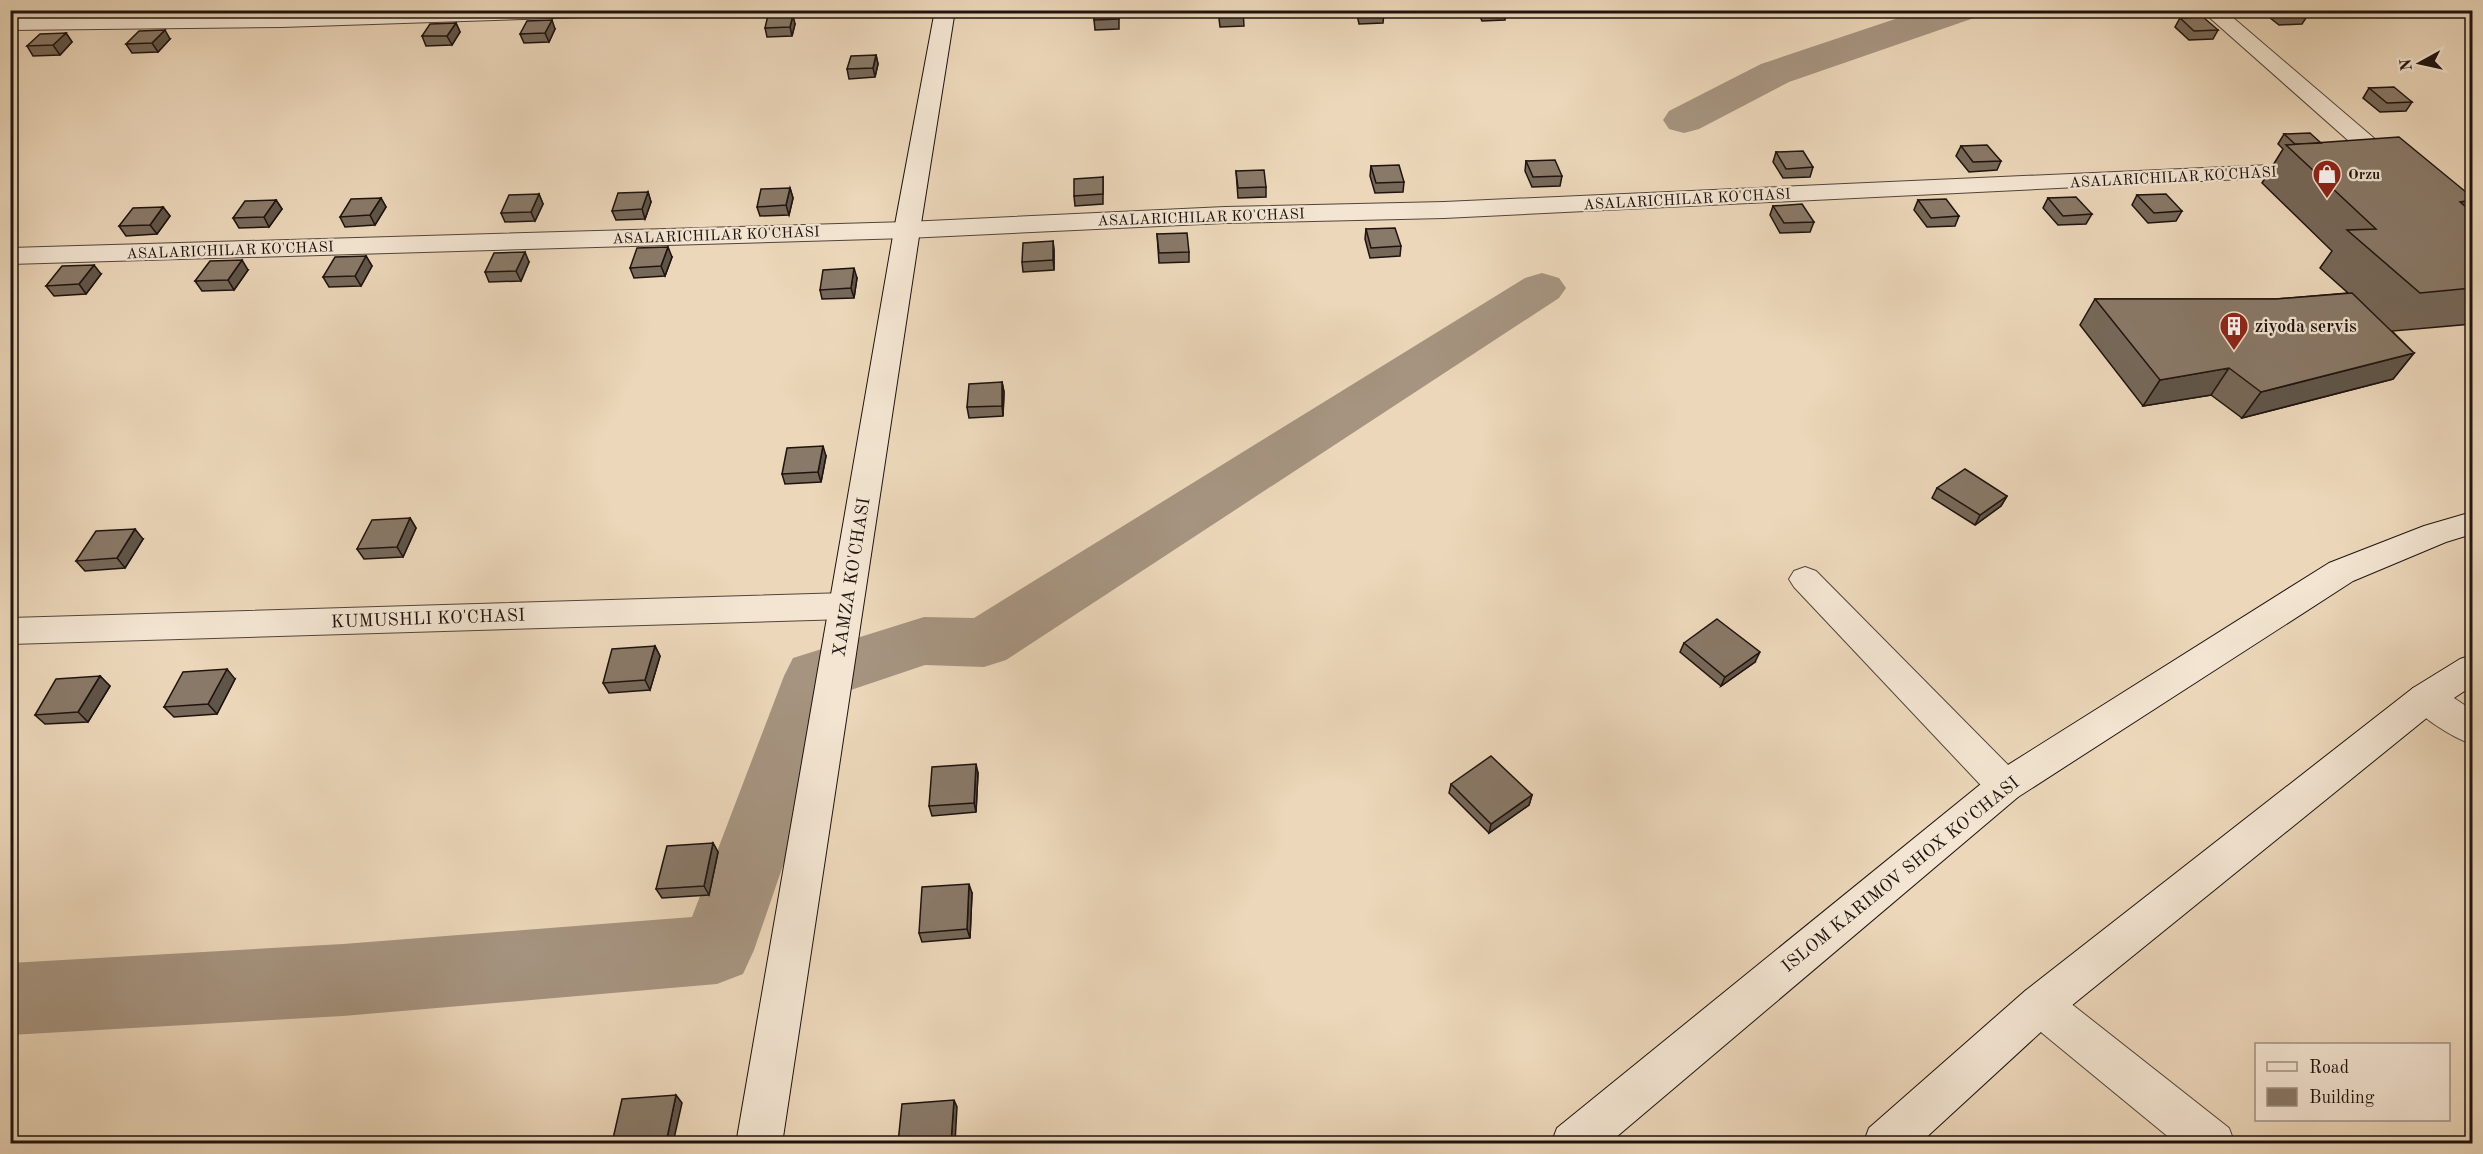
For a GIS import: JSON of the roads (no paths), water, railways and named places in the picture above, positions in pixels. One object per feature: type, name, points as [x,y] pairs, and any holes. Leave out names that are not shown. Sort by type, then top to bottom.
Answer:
[{"type":"street","points":[[10,24],[612,10]]},
{"type":"street","name":"XAMZA KO'CHASI","points":[[759,1143],[907,230],[945,10]]},
{"type":"street","name":"ASALARICHILAR KO'CHASI","points":[[10,256],[907,230],[1225,215],[1444,210],[2345,169],[2400,174],[2211,10]]},
{"type":"street","name":"ISLOM KARIMOV SHOX KO'CHASI","points":[[1573,1143],[2005,786],[2341,572],[2435,534],[2472,523]]},
{"type":"street","name":"KUMUSHLI KO'CHASI","points":[[10,630],[846,606]]},
{"type":"street","points":[[1885,1143],[2040,1005],[2426,698],[2472,669]]},
{"type":"street","points":[[2426,698],[2472,729]]},
{"type":"street","points":[[2040,1005],[2213,1143]]},
{"type":"lane","points":[[1805,579],[2005,786]]},
{"type":"waterway","points":[[1684,120],[1775,73],[1961,10]]},
{"type":"waterway","points":[[10,999],[343,980],[717,950],[816,676],[924,641],[984,643],[1542,288]]},
{"type":"place","name":"Orzu","points":[[2327,200]]},
{"type":"place","name":"ziyoda servis","points":[[2234,352]]}]
